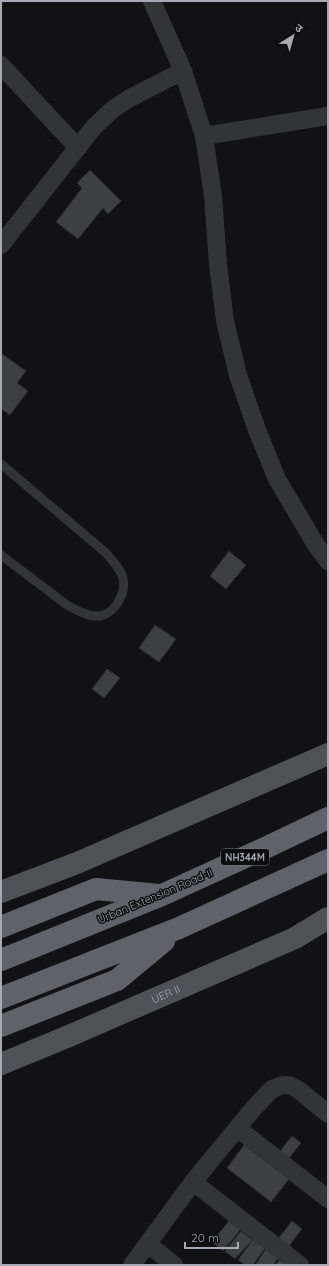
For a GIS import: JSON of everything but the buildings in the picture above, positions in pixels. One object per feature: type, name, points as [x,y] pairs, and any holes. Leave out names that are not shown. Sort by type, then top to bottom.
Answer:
[{"type":"highway","name":"Urban Extension Road-II","points":[[1,960],[162,895],[328,818]]},
{"type":"highway","points":[[1,998],[179,928],[328,860]]},
{"type":"highway","points":[[1,927],[96,889],[162,895]]},
{"type":"highway","points":[[1,1026],[117,980],[179,928]]},
{"type":"main road","points":[[1,892],[77,863],[328,754]]},
{"type":"main road","name":"UER II","points":[[1,1064],[295,938],[328,918]]},
{"type":"street","points":[[152,1],[156,14],[183,71],[204,136],[212,196],[224,321],[238,375],[257,430],[277,479],[316,545],[328,561]]},
{"type":"street","points":[[1,65],[78,148]]},
{"type":"street","points":[[1,245],[93,128],[113,108],[183,71]]},
{"type":"street","points":[[204,136],[328,116]]},
{"type":"street","points":[[132,1265],[193,1182],[263,1097],[272,1089],[283,1084],[290,1085],[299,1090],[328,1114]]},
{"type":"street","points":[[237,1128],[328,1199]]},
{"type":"street","points":[[193,1182],[300,1265]]},
{"type":"street","points":[[148,1244],[174,1265]]},
{"type":"lane","points":[[1,464],[106,553],[118,569],[123,579],[122,593],[119,602],[111,610],[100,616],[88,615],[67,605],[1,555]]}]
